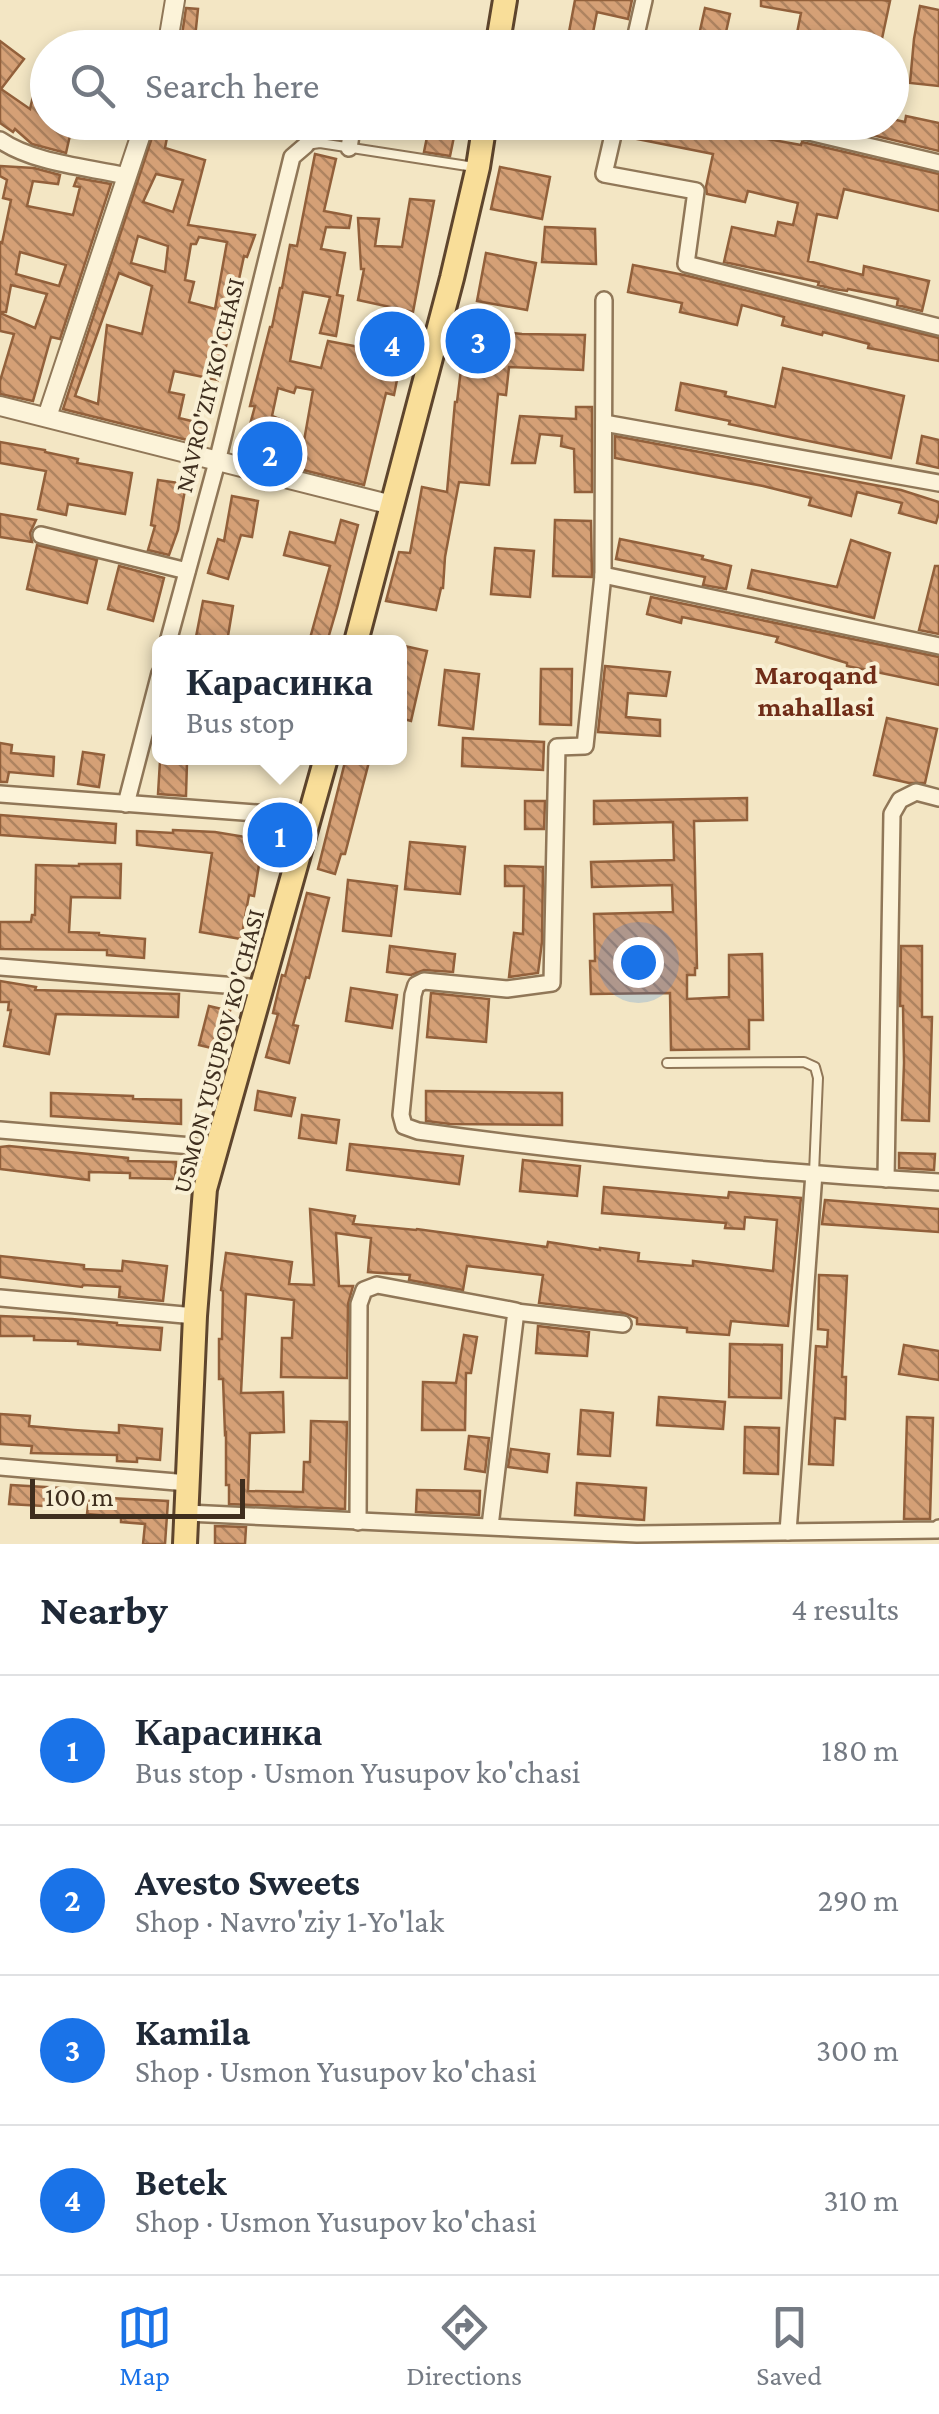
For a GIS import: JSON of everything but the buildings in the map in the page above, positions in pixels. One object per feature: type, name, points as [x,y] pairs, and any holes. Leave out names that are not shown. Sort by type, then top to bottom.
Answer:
[{"type":"main road","points":[[500,30],[505,0]]},
{"type":"main road","points":[[358,635],[452,278],[482,140]]},
{"type":"main road","name":"USMON YUSUPOV KO'CHASI","points":[[185,1544],[204,1189],[324,765]]},
{"type":"street","points":[[169,30],[175,0]]},
{"type":"street","points":[[637,30],[644,0]]},
{"type":"street","points":[[0,140],[33,156],[126,176]]},
{"type":"street","points":[[47,417],[139,140]]},
{"type":"street","points":[[349,148],[350,140]]},
{"type":"street","points":[[612,140],[604,174],[696,191],[686,264],[939,327]]},
{"type":"street","points":[[844,140],[939,162]]},
{"type":"street","name":"NAVRO'ZIY KO'CHASI","points":[[170,635],[292,157],[306,146]]},
{"type":"street","points":[[604,300],[603,575],[585,746],[556,748],[552,983],[507,989],[424,981],[416,985],[401,1115],[404,1126],[514,1144],[939,1182]]},
{"type":"street","points":[[0,406],[392,505]]},
{"type":"street","points":[[604,424],[939,483]]},
{"type":"street","points":[[41,535],[186,571]]},
{"type":"street","points":[[603,575],[939,646]]},
{"type":"street","points":[[126,804],[152,704]]},
{"type":"street","points":[[886,1178],[892,814],[900,800],[916,792],[939,798]]},
{"type":"street","points":[[0,794],[311,816]]},
{"type":"street","points":[[0,967],[262,988]]},
{"type":"street","points":[[0,1130],[216,1148]]},
{"type":"street","points":[[788,1532],[814,1173]]},
{"type":"street","points":[[358,1522],[359,1304],[364,1290],[377,1285],[516,1312],[622,1324]]},
{"type":"street","points":[[0,1298],[196,1316]]},
{"type":"street","points":[[490,1526],[516,1312]]},
{"type":"street","points":[[0,1467],[188,1482]]},
{"type":"street","points":[[187,1513],[636,1534],[938,1534]]},
{"type":"street","points":[[467,1544],[468,1525]]},
{"type":"lane","points":[[306,146],[320,143],[478,167]]},
{"type":"lane","points":[[667,1063],[804,1062],[814,1066],[818,1078],[814,1173]]},
{"type":"place","name":"Kamila","points":[[478,341]]},
{"type":"place","name":"Betek","points":[[392,344]]},
{"type":"place","name":"Avesto Sweets","points":[[270,454]]},
{"type":"place","name":"Карасинка","points":[[280,835]]},
{"type":"district","name":"Maroqand mahallasi","points":[[816,690]]}]
